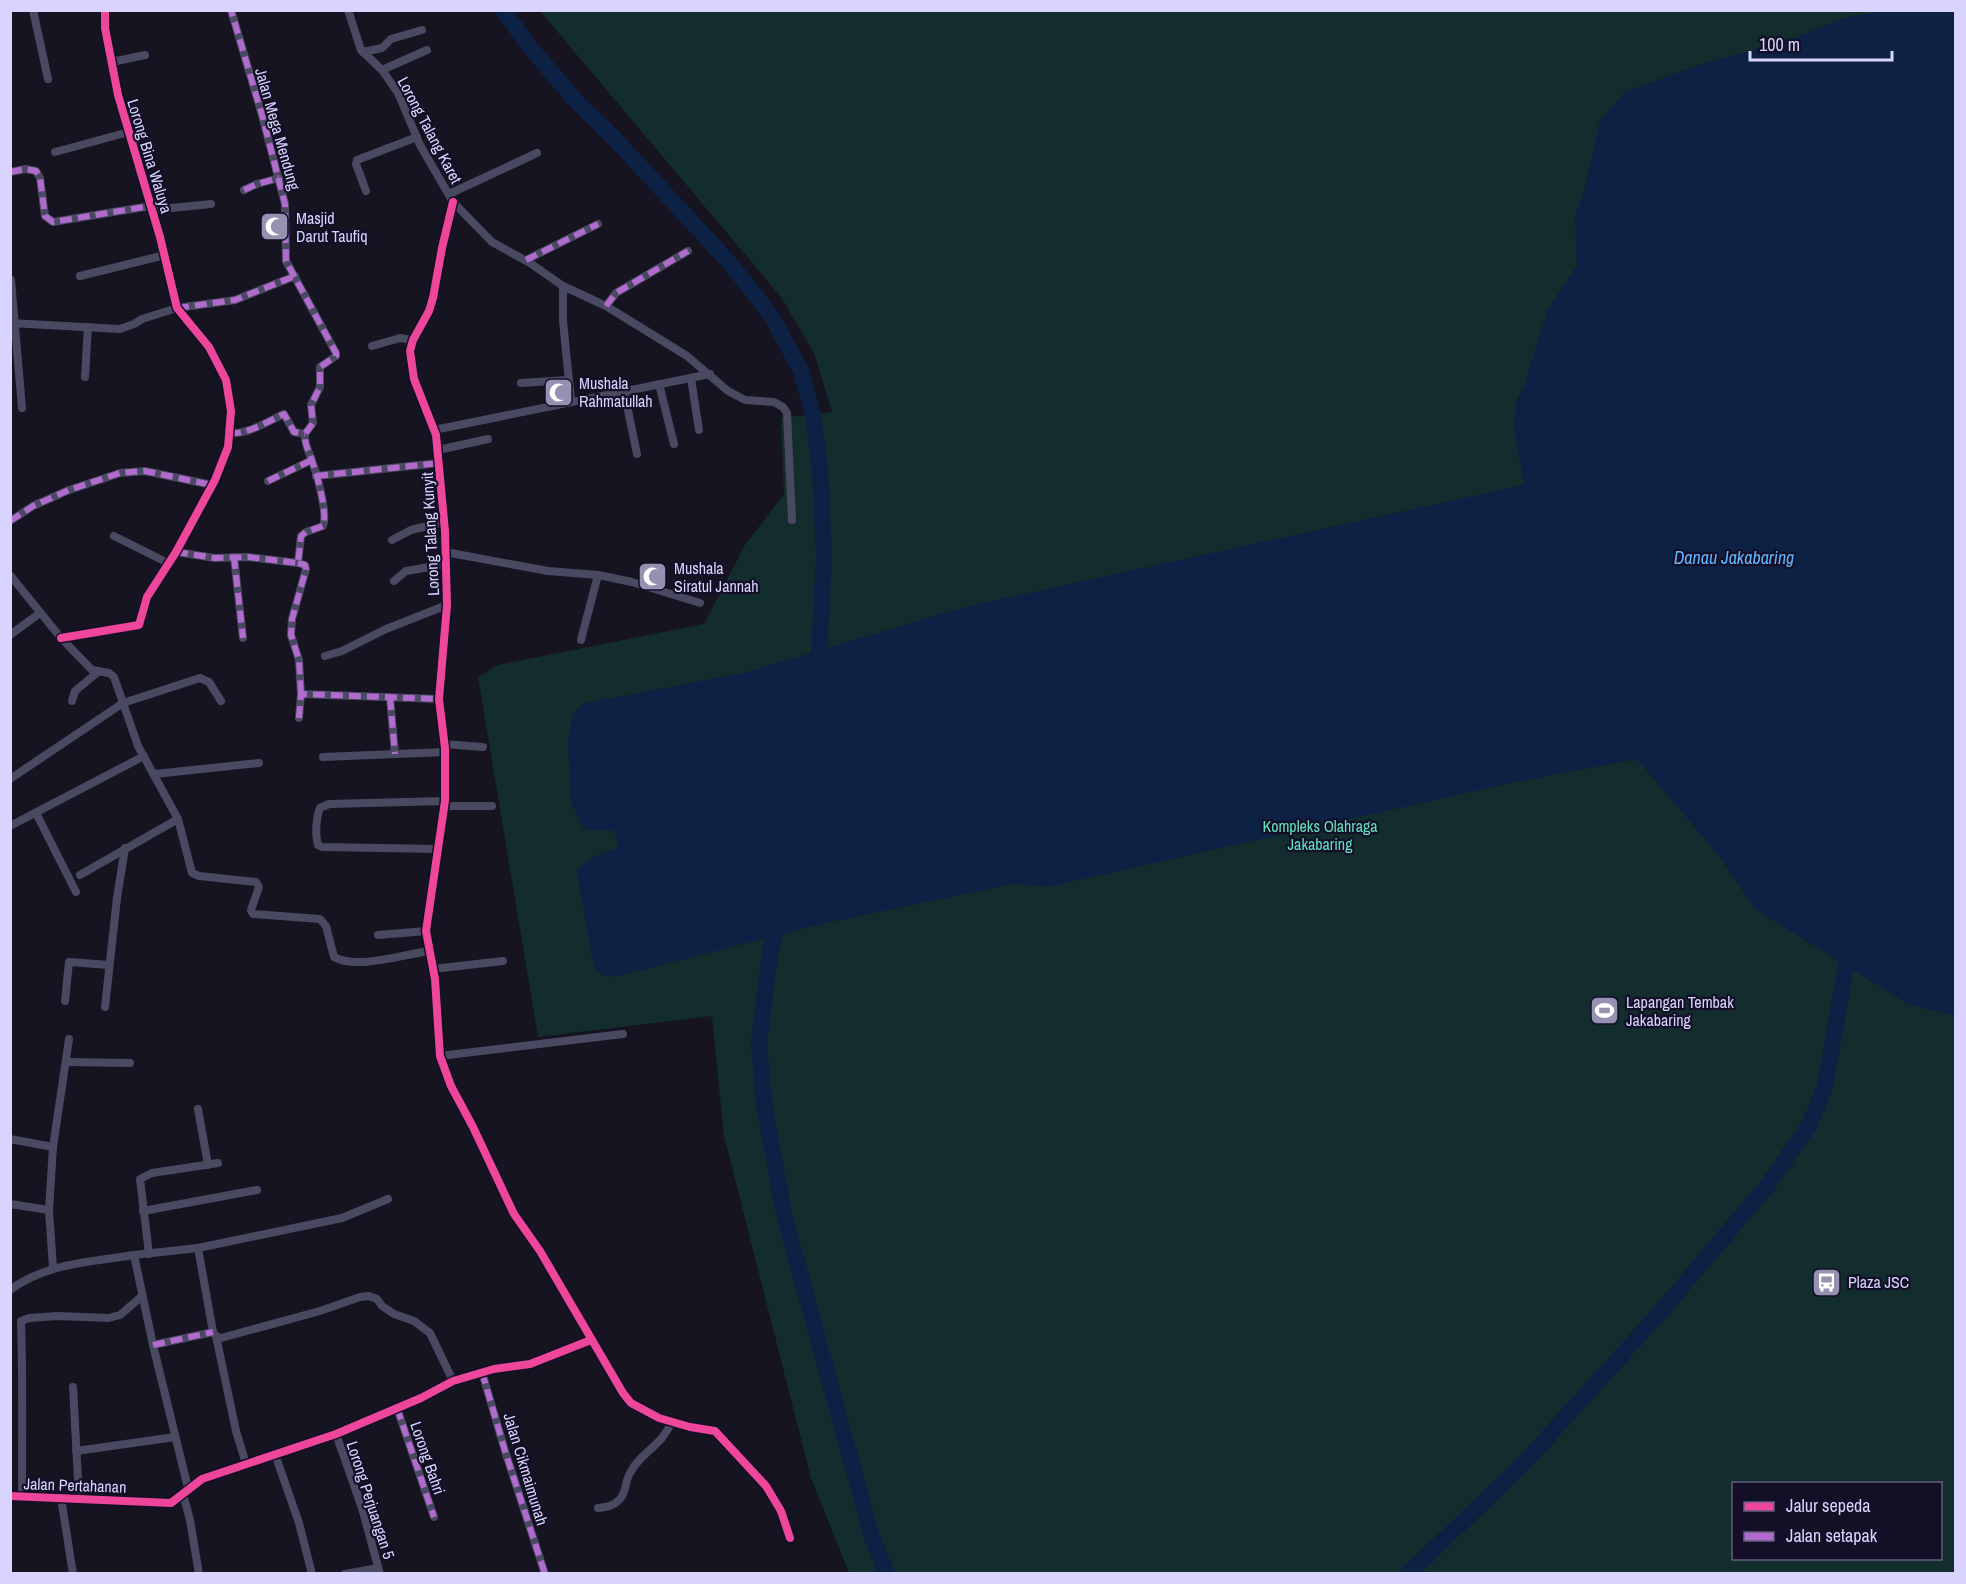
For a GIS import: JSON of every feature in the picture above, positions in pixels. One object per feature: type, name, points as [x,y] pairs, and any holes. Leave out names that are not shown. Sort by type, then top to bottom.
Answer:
[{"type":"street","points":[[33,10],[48,79]]},
{"type":"street","name":"Lorong Bina Waluya","points":[[105,10],[105,28],[118,95],[165,255],[177,308]]},
{"type":"street","name":"Jalan Mega Mendung","points":[[231,10],[262,115],[287,213],[285,259],[336,352],[336,356],[320,368],[320,391],[312,402],[313,423],[304,434]]},
{"type":"street","name":"Lorong Talang Karet","points":[[348,10],[358,45],[382,70],[398,93],[417,137],[453,202],[492,242],[526,260],[563,286],[606,306],[687,356],[728,391],[745,400],[774,402],[783,407],[787,413],[792,520]]},
{"type":"street","points":[[363,52],[382,48],[391,39],[422,30]]},
{"type":"street","points":[[382,70],[427,50]]},
{"type":"street","points":[[112,62],[145,55]]},
{"type":"street","points":[[55,152],[129,132]]},
{"type":"street","points":[[366,190],[356,164],[357,160],[417,137]]},
{"type":"street","points":[[449,194],[537,153]]},
{"type":"street","points":[[10,172],[36,171],[40,178],[45,216],[53,222],[151,208],[211,204]]},
{"type":"street","points":[[244,190],[279,178]]},
{"type":"street","name":"Lorong Talang Kunyit","points":[[453,202],[433,298],[410,351],[411,369],[434,430],[438,450],[447,564],[447,605],[439,699],[445,748],[445,803],[426,931],[433,969],[440,1056],[451,1086],[514,1214],[551,1269],[618,1386],[631,1404],[659,1418],[716,1431],[766,1486],[781,1511],[790,1538]]},
{"type":"street","points":[[526,260],[598,224]]},
{"type":"street","points":[[606,306],[616,293],[688,250]]},
{"type":"street","points":[[80,276],[165,255]]},
{"type":"street","points":[[12,323],[126,328],[142,319],[177,308],[234,300],[295,276]]},
{"type":"street","points":[[11,280],[12,323],[22,408]]},
{"type":"street","points":[[563,286],[563,321],[571,401]]},
{"type":"street","points":[[61,638],[139,625],[147,597],[176,552],[212,485],[228,447],[231,411],[226,380],[208,347],[177,308]]},
{"type":"street","points":[[86,377],[88,327]]},
{"type":"street","points":[[372,346],[400,338],[413,340]]},
{"type":"street","points":[[434,430],[710,374]]},
{"type":"street","points":[[692,378],[699,430]]},
{"type":"street","points":[[521,383],[568,380]]},
{"type":"street","points":[[659,384],[674,444]]},
{"type":"street","points":[[624,391],[637,454]]},
{"type":"street","points":[[229,432],[234,434],[255,428],[285,414],[294,432],[304,434],[316,476],[324,524],[302,534],[298,563]]},
{"type":"street","points":[[438,450],[488,439]]},
{"type":"street","points":[[268,481],[312,460]]},
{"type":"street","points":[[316,476],[439,463]]},
{"type":"street","points":[[10,521],[33,506],[69,490],[120,473],[145,471],[212,485]]},
{"type":"street","points":[[392,540],[411,530],[444,522]]},
{"type":"street","points":[[114,536],[168,563]]},
{"type":"street","points":[[176,552],[215,558],[234,557],[305,565],[306,569],[292,620],[291,635],[299,660],[301,694],[299,718]]},
{"type":"street","points":[[445,552],[548,571],[598,575],[632,582],[700,603]]},
{"type":"street","points":[[234,557],[243,638]]},
{"type":"street","points":[[393,581],[406,572],[447,564]]},
{"type":"street","points":[[581,640],[598,575]]},
{"type":"street","points":[[12,580],[61,638],[92,670],[109,673],[114,677],[133,734],[178,819],[192,873],[199,876],[256,882],[259,887],[251,910],[253,915],[320,919],[326,926],[334,957],[342,962],[370,961],[430,951]]},
{"type":"street","points":[[326,656],[447,605]]},
{"type":"street","points":[[10,635],[40,613]]},
{"type":"street","points":[[72,701],[75,691],[98,672]]},
{"type":"street","points":[[10,779],[123,703],[200,678],[209,682],[221,700]]},
{"type":"street","points":[[301,694],[439,699]]},
{"type":"street","points":[[390,698],[395,754]]},
{"type":"street","points":[[322,757],[483,747]]},
{"type":"street","points":[[10,826],[144,756]]},
{"type":"street","points":[[155,774],[259,763]]},
{"type":"street","points":[[439,849],[322,847],[318,845],[317,838],[320,808],[329,804],[445,803],[492,806]]},
{"type":"street","points":[[36,813],[76,892]]},
{"type":"street","points":[[80,875],[178,819]]},
{"type":"street","points":[[105,1007],[125,848]]},
{"type":"street","points":[[378,935],[426,931]]},
{"type":"street","points":[[433,969],[503,961]]},
{"type":"street","points":[[64,1001],[69,962],[109,965]]},
{"type":"street","points":[[440,1056],[623,1034]]},
{"type":"street","points":[[53,1268],[49,1210],[53,1147],[69,1039]]},
{"type":"street","points":[[66,1062],[130,1063]]},
{"type":"street","points":[[198,1108],[208,1165]]},
{"type":"street","points":[[10,1139],[53,1147]]},
{"type":"street","points":[[149,1254],[139,1182],[142,1177],[152,1173],[218,1163]]},
{"type":"street","points":[[143,1211],[257,1190]]},
{"type":"street","points":[[10,1290],[24,1280],[53,1268],[198,1248],[342,1218],[388,1199]]},
{"type":"street","points":[[10,1204],[49,1210]]},
{"type":"street","points":[[198,1248],[214,1334],[236,1431],[246,1464]]},
{"type":"street","points":[[134,1256],[175,1437],[199,1574]]},
{"type":"street","points":[[22,1496],[21,1321],[29,1318],[57,1316],[109,1318],[120,1315],[142,1296]]},
{"type":"street","points":[[153,1345],[214,1334],[221,1338],[369,1296],[377,1299],[382,1306],[394,1314],[414,1322],[430,1333],[453,1381]]},
{"type":"street","name":"Jalan Pertahanan","points":[[10,1496],[171,1503],[202,1479],[336,1434],[453,1381],[482,1372],[530,1364],[591,1340]]},
{"type":"street","name":"Jalan Cikmaimunah","points":[[482,1372],[544,1574]]},
{"type":"street","points":[[73,1387],[79,1498]]},
{"type":"street","name":"Lorong Bahri","points":[[397,1408],[434,1517]]},
{"type":"street","points":[[598,1508],[608,1507],[618,1501],[622,1496],[629,1473],[639,1460],[660,1443],[672,1421]]},
{"type":"street","name":"Lorong Perjuangan 5","points":[[336,1434],[362,1508],[379,1571]]},
{"type":"street","points":[[76,1452],[175,1437]]},
{"type":"street","points":[[275,1454],[299,1523],[312,1574]]},
{"type":"street","points":[[61,1497],[73,1574]]},
{"type":"street","points":[[345,1574],[379,1571]]},
{"type":"green space","name":"Kompleks Olahraga Jakabaring","points":[[540,11],[1955,11],[1955,1573],[849,1573],[811,1478],[724,1136],[712,1016],[538,1037],[478,677],[497,665],[704,624],[745,545],[784,494],[781,418],[832,412],[814,353],[781,297]]},
{"type":"water","name":"Danau Jakabaring","points":[[1894,10],[1955,11],[1955,1013],[1948,1014],[1908,1004],[1755,909],[1717,853],[1637,759],[1515,782],[1047,887],[1017,883],[830,922],[613,977],[599,974],[593,963],[577,871],[596,856],[618,848],[615,831],[584,829],[571,802],[568,741],[573,715],[582,704],[748,672],[965,607],[1524,485],[1514,427],[1517,399],[1524,387],[1548,309],[1577,266],[1575,217],[1584,192],[1600,121],[1625,92],[1696,66],[1795,38],[1847,17]]},
{"type":"waterway","points":[[503,10],[529,46],[576,101],[613,137],[727,260],[772,317],[801,371],[813,415],[820,470],[824,556],[818,672]]},
{"type":"waterway","points":[[780,913],[770,953],[759,1042],[764,1104],[784,1214],[871,1534],[887,1574]]},
{"type":"waterway","points":[[1408,1574],[1526,1461],[1657,1316],[1768,1185],[1810,1124],[1825,1086],[1846,966]]},
{"type":"marked path","points":[[176,552],[215,558],[248,557],[298,563],[301,536],[323,526],[324,520],[321,494],[305,434],[313,423],[311,405],[320,387],[320,367],[336,356],[336,353],[286,261],[285,204],[231,10]]},
{"type":"marked path","points":[[10,172],[26,169],[36,171],[40,178],[45,216],[53,222],[150,206]]},
{"type":"marked path","points":[[244,190],[279,178]]},
{"type":"marked path","points":[[526,260],[598,224]]},
{"type":"marked path","points":[[606,306],[616,293],[688,251]]},
{"type":"marked path","points":[[177,308],[235,300],[295,276]]},
{"type":"marked path","points":[[229,432],[249,430],[284,414],[294,432],[305,434]]},
{"type":"marked path","points":[[268,481],[312,460]]},
{"type":"marked path","points":[[316,476],[439,463]]},
{"type":"marked path","points":[[10,521],[33,506],[69,490],[120,473],[145,471],[212,485]]},
{"type":"marked path","points":[[234,557],[243,638]]},
{"type":"marked path","points":[[298,563],[305,565],[306,569],[292,619],[291,635],[299,660],[301,694]]},
{"type":"marked path","points":[[299,718],[301,694],[439,699]]},
{"type":"marked path","points":[[390,698],[395,754]]},
{"type":"marked path","points":[[153,1345],[213,1332]]},
{"type":"marked path","points":[[482,1372],[545,1574]]},
{"type":"marked path","points":[[397,1408],[434,1517]]},
{"type":"cycle path","points":[[61,638],[139,625],[147,597],[176,552],[215,480],[228,447],[231,411],[226,380],[209,347],[177,308],[160,237],[118,95],[105,28],[105,10]]},
{"type":"cycle path","points":[[453,202],[433,298],[410,351],[414,379],[436,435],[445,531],[447,605],[439,699],[445,748],[445,801],[426,931],[435,979],[440,1056],[451,1086],[514,1214],[540,1251],[623,1393],[631,1403],[659,1418],[715,1431],[766,1486],[781,1511],[790,1538]]},
{"type":"cycle path","points":[[10,1496],[171,1503],[202,1479],[336,1434],[421,1398],[453,1381],[494,1369],[530,1364],[591,1340]]},
{"type":"place","name":"Masjid Darut Taufiq","points":[[275,227]]},
{"type":"place","name":"Mushala Rahmatullah","points":[[558,392]]},
{"type":"place","name":"Mushala Siratul Jannah","points":[[653,577]]},
{"type":"place","name":"Lapangan Tembak Jakabaring","points":[[1605,1011]]},
{"type":"place","name":"Plaza JSC","points":[[1827,1282]]}]
